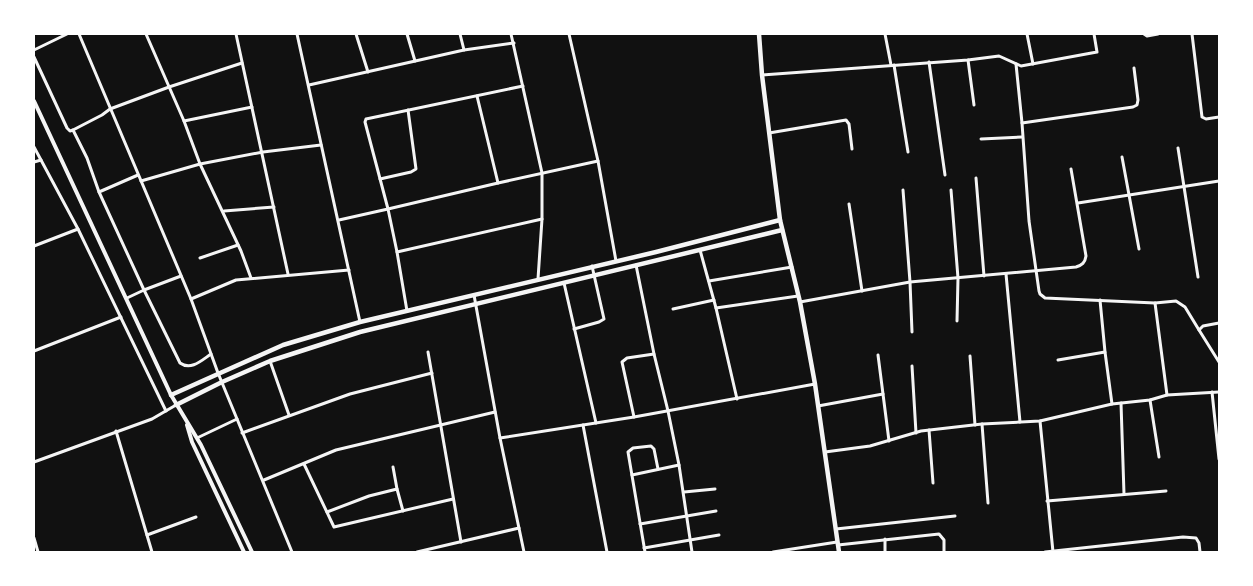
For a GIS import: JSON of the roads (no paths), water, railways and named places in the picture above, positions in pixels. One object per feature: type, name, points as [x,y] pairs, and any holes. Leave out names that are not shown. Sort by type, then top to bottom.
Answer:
[{"type":"main road","points":[[759,34],[762,75],[780,220],[800,302],[816,384],[824,452],[840,552]]},
{"type":"main road","points":[[171,395],[283,345],[360,322],[780,220]]},
{"type":"main road","points":[[176,405],[222,382],[270,362],[360,332],[782,230]]},
{"type":"street","points":[[34,50],[67,34]]},
{"type":"street","points":[[79,34],[191,299],[236,419],[264,480],[292,552]]},
{"type":"street","points":[[146,34],[184,121],[200,164],[224,211],[251,278]]},
{"type":"street","points":[[236,34],[288,274]]},
{"type":"street","points":[[297,34],[360,322]]},
{"type":"street","points":[[356,34],[368,72]]},
{"type":"street","points":[[408,34],[415,61]]},
{"type":"street","points":[[460,34],[464,50]]},
{"type":"street","points":[[511,34],[542,173],[542,219],[538,279]]},
{"type":"street","points":[[570,34],[598,161],[616,261]]},
{"type":"street","points":[[886,34],[908,152]]},
{"type":"street","points":[[1027,34],[1033,64]]},
{"type":"street","points":[[762,75],[968,60],[999,56],[1010,59],[1021,66],[1097,52],[1094,34]]},
{"type":"street","points":[[1144,34],[1147,36],[1158,34]]},
{"type":"street","points":[[1192,34],[1202,117],[1206,119],[1219,117]]},
{"type":"street","points":[[309,85],[464,50],[514,43]]},
{"type":"street","points":[[34,57],[70,131],[110,109],[242,63]]},
{"type":"street","points":[[968,60],[974,105]]},
{"type":"street","points":[[929,62],[945,175]]},
{"type":"street","points":[[1016,64],[1029,221],[1035,272],[1040,294],[1045,298],[1155,303],[1179,302],[1185,307],[1219,362]]},
{"type":"street","points":[[1022,122],[1133,107],[1137,104],[1138,100],[1134,68]]},
{"type":"street","points":[[407,312],[388,210],[365,122],[369,117],[523,86]]},
{"type":"street","points":[[477,96],[498,183]]},
{"type":"street","points":[[34,101],[171,395],[197,438],[252,552]]},
{"type":"street","points":[[184,121],[252,107]]},
{"type":"street","points":[[380,179],[411,172],[416,169],[408,110]]},
{"type":"street","points":[[769,134],[846,120],[849,124],[852,149]]},
{"type":"street","points":[[73,130],[144,290],[180,363],[184,366],[192,366],[212,354]]},
{"type":"street","points":[[980,140],[1022,137]]},
{"type":"street","points":[[141,180],[200,164],[262,152],[321,145]]},
{"type":"street","points":[[34,147],[78,229],[166,412]]},
{"type":"street","points":[[1178,148],[1198,277]]},
{"type":"street","points":[[1122,158],[1139,250]]},
{"type":"street","points":[[34,162],[41,160]]},
{"type":"street","points":[[339,220],[598,161]]},
{"type":"street","points":[[800,302],[910,282],[1076,267],[1085,262],[1086,256],[1071,169]]},
{"type":"street","points":[[99,192],[138,175]]},
{"type":"street","points":[[976,178],[984,276]]},
{"type":"street","points":[[1078,203],[1219,181]]},
{"type":"street","points":[[903,190],[912,332]]},
{"type":"street","points":[[952,190],[958,278],[957,321]]},
{"type":"street","points":[[849,204],[862,291]]},
{"type":"street","points":[[224,211],[274,207]]},
{"type":"street","points":[[397,252],[542,219]]},
{"type":"street","points":[[34,246],[78,229]]},
{"type":"street","points":[[200,258],[238,245]]},
{"type":"street","points":[[700,250],[737,398]]},
{"type":"street","points":[[636,265],[679,465],[692,552]]},
{"type":"street","points":[[574,329],[604,319],[592,266]]},
{"type":"street","points":[[709,281],[792,268]]},
{"type":"street","points":[[191,299],[228,283],[251,278],[349,270]]},
{"type":"street","points":[[1006,274],[1020,422]]},
{"type":"street","points":[[127,298],[181,276]]},
{"type":"street","points":[[564,282],[596,422]]},
{"type":"street","points":[[474,295],[500,438],[524,552]]},
{"type":"street","points":[[716,308],[798,296]]},
{"type":"street","points":[[673,309],[714,300]]},
{"type":"street","points":[[1100,300],[1112,404]]},
{"type":"street","points":[[1155,303],[1168,395]]},
{"type":"street","points":[[34,351],[121,318]]},
{"type":"street","points":[[1199,330],[1203,326],[1219,323]]},
{"type":"street","points":[[428,352],[460,542]]},
{"type":"street","points":[[1058,360],[1105,352]]},
{"type":"street","points":[[634,417],[621,365],[627,358],[654,354]]},
{"type":"street","points":[[878,355],[889,441]]},
{"type":"street","points":[[970,356],[975,425]]},
{"type":"street","points":[[270,362],[289,415]]},
{"type":"street","points":[[912,366],[916,433]]},
{"type":"street","points":[[242,433],[350,394],[432,373]]},
{"type":"street","points":[[500,438],[634,417],[816,384]]},
{"type":"street","points":[[1212,392],[1219,459]]},
{"type":"street","points":[[824,452],[870,446],[929,430],[982,424],[1040,421],[1112,404],[1150,400],[1168,395],[1219,392]]},
{"type":"street","points":[[818,406],[883,394]]},
{"type":"street","points":[[1150,400],[1159,457]]},
{"type":"street","points":[[1121,403],[1124,494]]},
{"type":"street","points":[[34,462],[116,431],[152,420],[176,405]]},
{"type":"street","points":[[264,480],[336,450],[495,412]]},
{"type":"street","points":[[197,438],[236,419]]},
{"type":"street","points":[[1040,421],[1053,552]]},
{"type":"street","points":[[187,423],[192,442],[244,552]]},
{"type":"street","points":[[982,424],[988,503]]},
{"type":"street","points":[[583,425],[607,552]]},
{"type":"street","points":[[929,430],[933,483]]},
{"type":"street","points":[[116,431],[152,552]]},
{"type":"street","points":[[658,469],[652,447],[633,448],[628,452],[645,550],[719,535]]},
{"type":"street","points":[[304,464],[334,527],[453,499]]},
{"type":"street","points":[[632,475],[679,465]]},
{"type":"street","points":[[393,467],[403,511]]},
{"type":"street","points":[[684,492],[715,488]]},
{"type":"street","points":[[327,512],[369,496],[397,490]]},
{"type":"street","points":[[1047,501],[1166,491]]},
{"type":"street","points":[[640,524],[716,511]]},
{"type":"street","points":[[836,529],[956,516]]},
{"type":"street","points":[[147,535],[196,517]]},
{"type":"street","points":[[417,552],[519,528]]},
{"type":"street","points":[[773,552],[838,543],[938,534],[944,540],[944,552]]},
{"type":"street","points":[[1045,552],[1183,537],[1196,538],[1200,543],[1200,552]]},
{"type":"street","points":[[34,538],[38,552]]},
{"type":"street","points":[[885,539],[885,552]]}]
